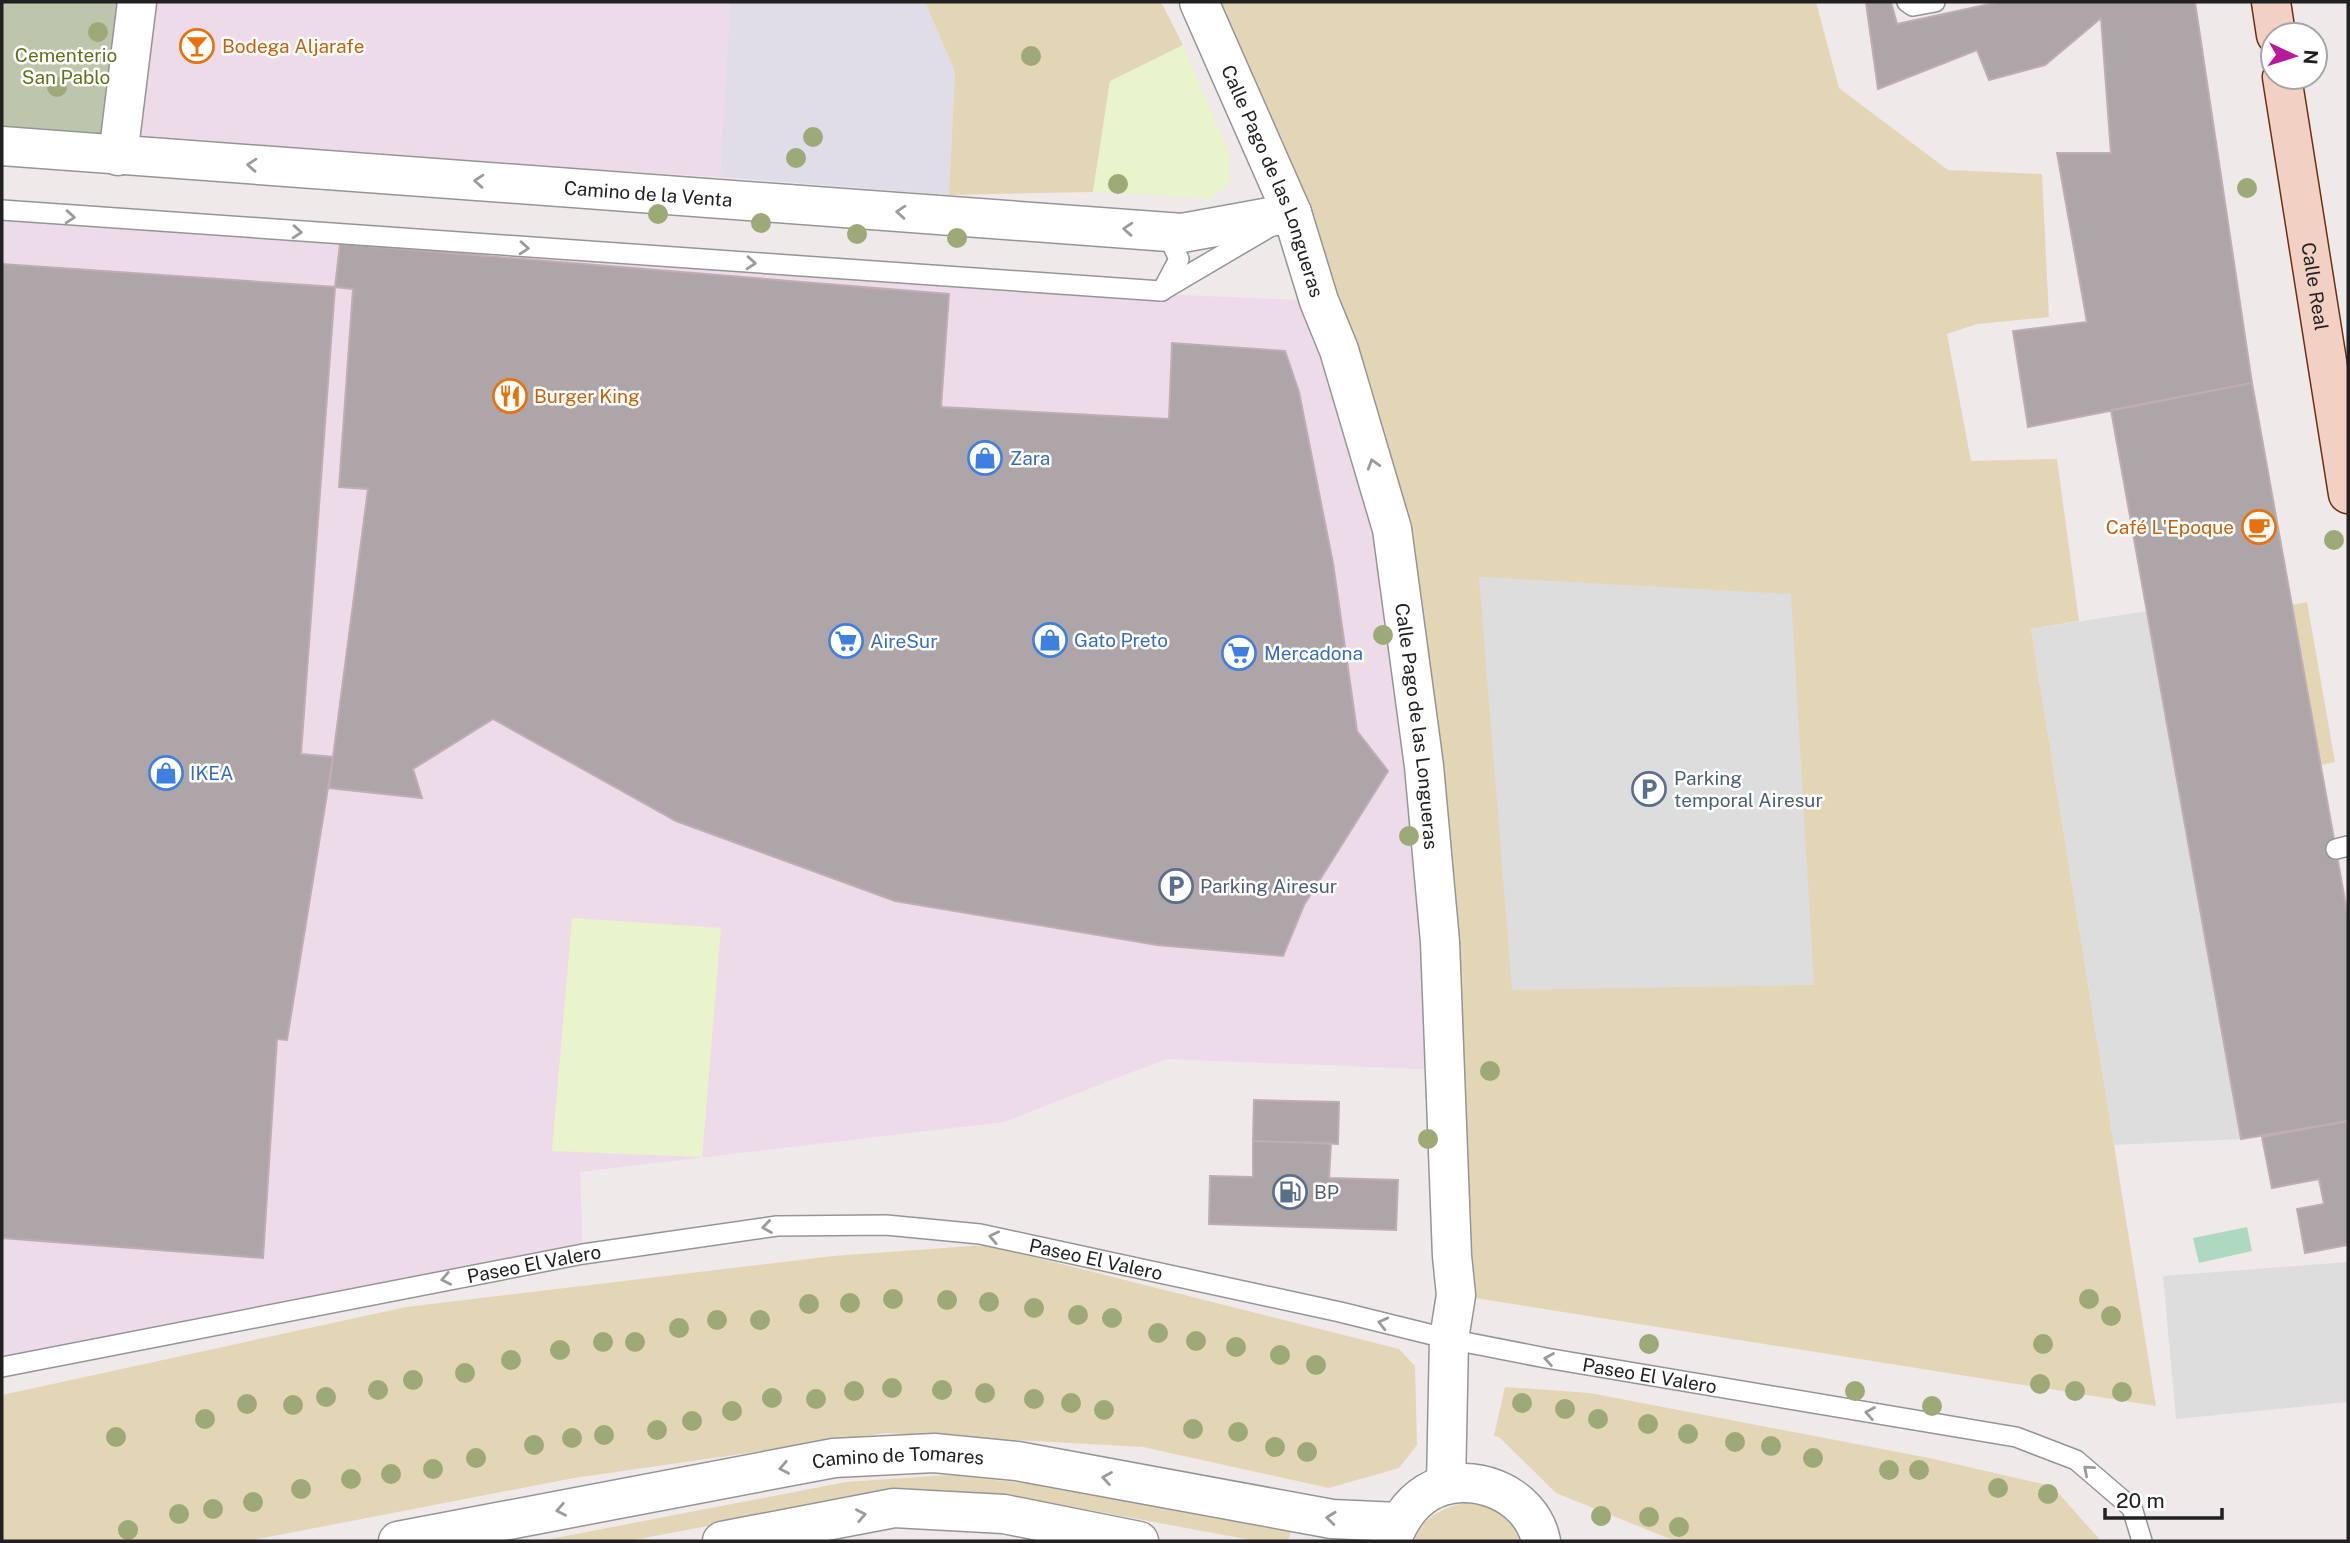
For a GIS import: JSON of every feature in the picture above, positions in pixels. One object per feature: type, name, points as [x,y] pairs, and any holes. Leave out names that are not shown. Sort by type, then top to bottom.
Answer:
[{"type":"main road","points":[[2271,2],[2274,21]]},
{"type":"main road","name":"Calle Real","points":[[2285,91],[2348,487]]},
{"type":"street","points":[[118,156],[137,2]]},
{"type":"street","name":"Calle Pago de las Longueras","points":[[1199,2],[1292,214],[1319,301],[1339,350],[1392,530],[1424,766],[1440,942],[1452,1256],[1456,1295],[1449,1339],[1446,1485]]},
{"type":"street","name":"Camino de la Venta","points":[[2,146],[1182,233],[1292,214]]},
{"type":"street","name":"Camino de Tomares","points":[[398,1541],[834,1458],[934,1452],[1017,1461],[1395,1532]]},
{"type":"street","points":[[1395,1532],[1411,1506],[1427,1493],[1446,1485],[1469,1483],[1492,1487],[1512,1498],[1528,1514],[1546,1539]]},
{"type":"street","points":[[722,1541],[894,1508],[1004,1514],[1139,1541]]},
{"type":"lane","points":[[1907,2],[1913,6],[1935,2]]},
{"type":"lane","points":[[2,211],[1161,291],[1292,214]]},
{"type":"lane","points":[[1161,291],[1179,260],[1166,232]]},
{"type":"lane","name":"Paseo El Valero","points":[[2,1367],[569,1256],[777,1226],[886,1225],[980,1234],[1340,1312],[1449,1339],[1546,1358],[2016,1437],[2076,1460],[2132,1508],[2142,1541]]},
{"type":"shaded area","points":[[147,2],[730,2],[720,177],[131,142]]},
{"type":"shaded area","points":[[730,2],[925,2],[955,72],[949,195],[720,177]]},
{"type":"shaded area","points":[[925,2],[1161,2],[1183,45],[1110,82],[1093,192],[949,195],[955,72]]},
{"type":"shaded area","points":[[1199,2],[1816,2],[1839,88],[1948,170],[2042,174],[2049,317],[1977,324],[1947,334],[1971,461],[2057,459],[2079,621],[2031,629],[2156,1406],[1456,1295],[1392,529]]},
{"type":"shaded area","points":[[1183,45],[1229,154],[1229,184],[1211,198],[1093,192],[1110,81]]},
{"type":"shaded area","points":[[2,206],[1117,292],[1319,301],[1392,530],[1446,1070],[1166,1059],[1004,1122],[580,1172],[583,1254],[2,1360]]},
{"type":"shaded area","name":"Parking temporal Airesur","points":[[1479,577],[1791,594],[1814,985],[1512,990]]},
{"type":"shaded area","points":[[2307,602],[2335,762],[2321,765],[2292,605]]},
{"type":"shaded area","points":[[2148,611],[2241,1139],[2114,1145],[2031,629]]},
{"type":"shaded area","points":[[572,918],[721,928],[702,1157],[552,1151]]},
{"type":"shaded area","points":[[2247,1227],[2252,1251],[2199,1263],[2193,1238]]},
{"type":"shaded area","points":[[986,1245],[1399,1349],[1415,1366],[1417,1445],[1399,1468],[1329,1488],[1143,1447],[887,1433],[574,1478],[248,1541],[2,1541],[2,1395],[406,1307],[833,1256]]},
{"type":"shaded area","points":[[2348,1262],[2348,1402],[2176,1419],[2163,1276]]},
{"type":"shaded area","points":[[1505,1387],[1590,1393],[1929,1458],[2052,1486],[2101,1541],[1675,1541],[1556,1493],[1499,1437],[1494,1436]]},
{"type":"shaded area","points":[[949,1475],[1042,1485],[1291,1531],[1288,1541],[1256,1541],[1047,1502],[942,1490],[814,1506],[628,1541],[540,1541],[846,1482]]},
{"type":"shaded area","points":[[1464,1503],[1483,1506],[1498,1513],[1511,1524],[1521,1541],[1414,1541],[1422,1526],[1433,1515]]},
{"type":"green space","name":"Cementerio San Pablo","points":[[2,2],[137,2],[118,156],[2,146]]},
{"type":"building","points":[[1891,2],[1897,24],[1999,2],[2195,2],[2252,383],[2028,427],[2013,331],[2087,322],[2057,153],[2111,153],[2101,18],[2045,65],[1989,80],[1977,50],[1878,89],[1866,3]]},
{"type":"building","name":"AireSur","points":[[340,244],[949,294],[941,407],[1169,419],[1172,343],[1285,351],[1299,392],[1333,563],[1357,731],[1388,771],[1304,905],[1283,956],[1157,945],[895,901],[676,821],[493,719],[413,769],[422,798],[329,788],[368,489],[339,487],[353,289],[335,287]]},
{"type":"building","name":"IKEA","points":[[2,264],[335,287],[301,754],[333,757],[287,1040],[277,1039],[263,1258],[2,1238]]},
{"type":"building","points":[[2252,383],[2348,917],[2348,1121],[2241,1139],[2111,410]]},
{"type":"building","points":[[1254,1100],[1339,1102],[1338,1144],[1253,1141]]},
{"type":"building","points":[[2348,1121],[2348,1245],[2305,1253],[2297,1209],[2324,1204],[2319,1179],[2272,1188],[2262,1137]]},
{"type":"building","points":[[1253,1141],[1331,1143],[1329,1178],[1398,1180],[1396,1230],[1209,1224],[1210,1176],[1253,1177]]},
{"type":"place","name":"Bodega Aljarafe","points":[[197,46]]},
{"type":"place","name":"Burger King","points":[[510,396]]},
{"type":"place","name":"Zara","points":[[985,458]]},
{"type":"place","name":"Café L'Epoque","points":[[2259,527]]},
{"type":"place","name":"Gato Preto","points":[[1050,640]]},
{"type":"place","name":"AireSur","points":[[846,641]]},
{"type":"place","name":"Mercadona","points":[[1239,653]]},
{"type":"place","name":"IKEA","points":[[166,773]]},
{"type":"place","name":"Parking temporal Airesur","points":[[1649,789]]},
{"type":"place","name":"Parking Airesur","points":[[1176,886]]},
{"type":"place","name":"BP","points":[[1290,1192]]}]
